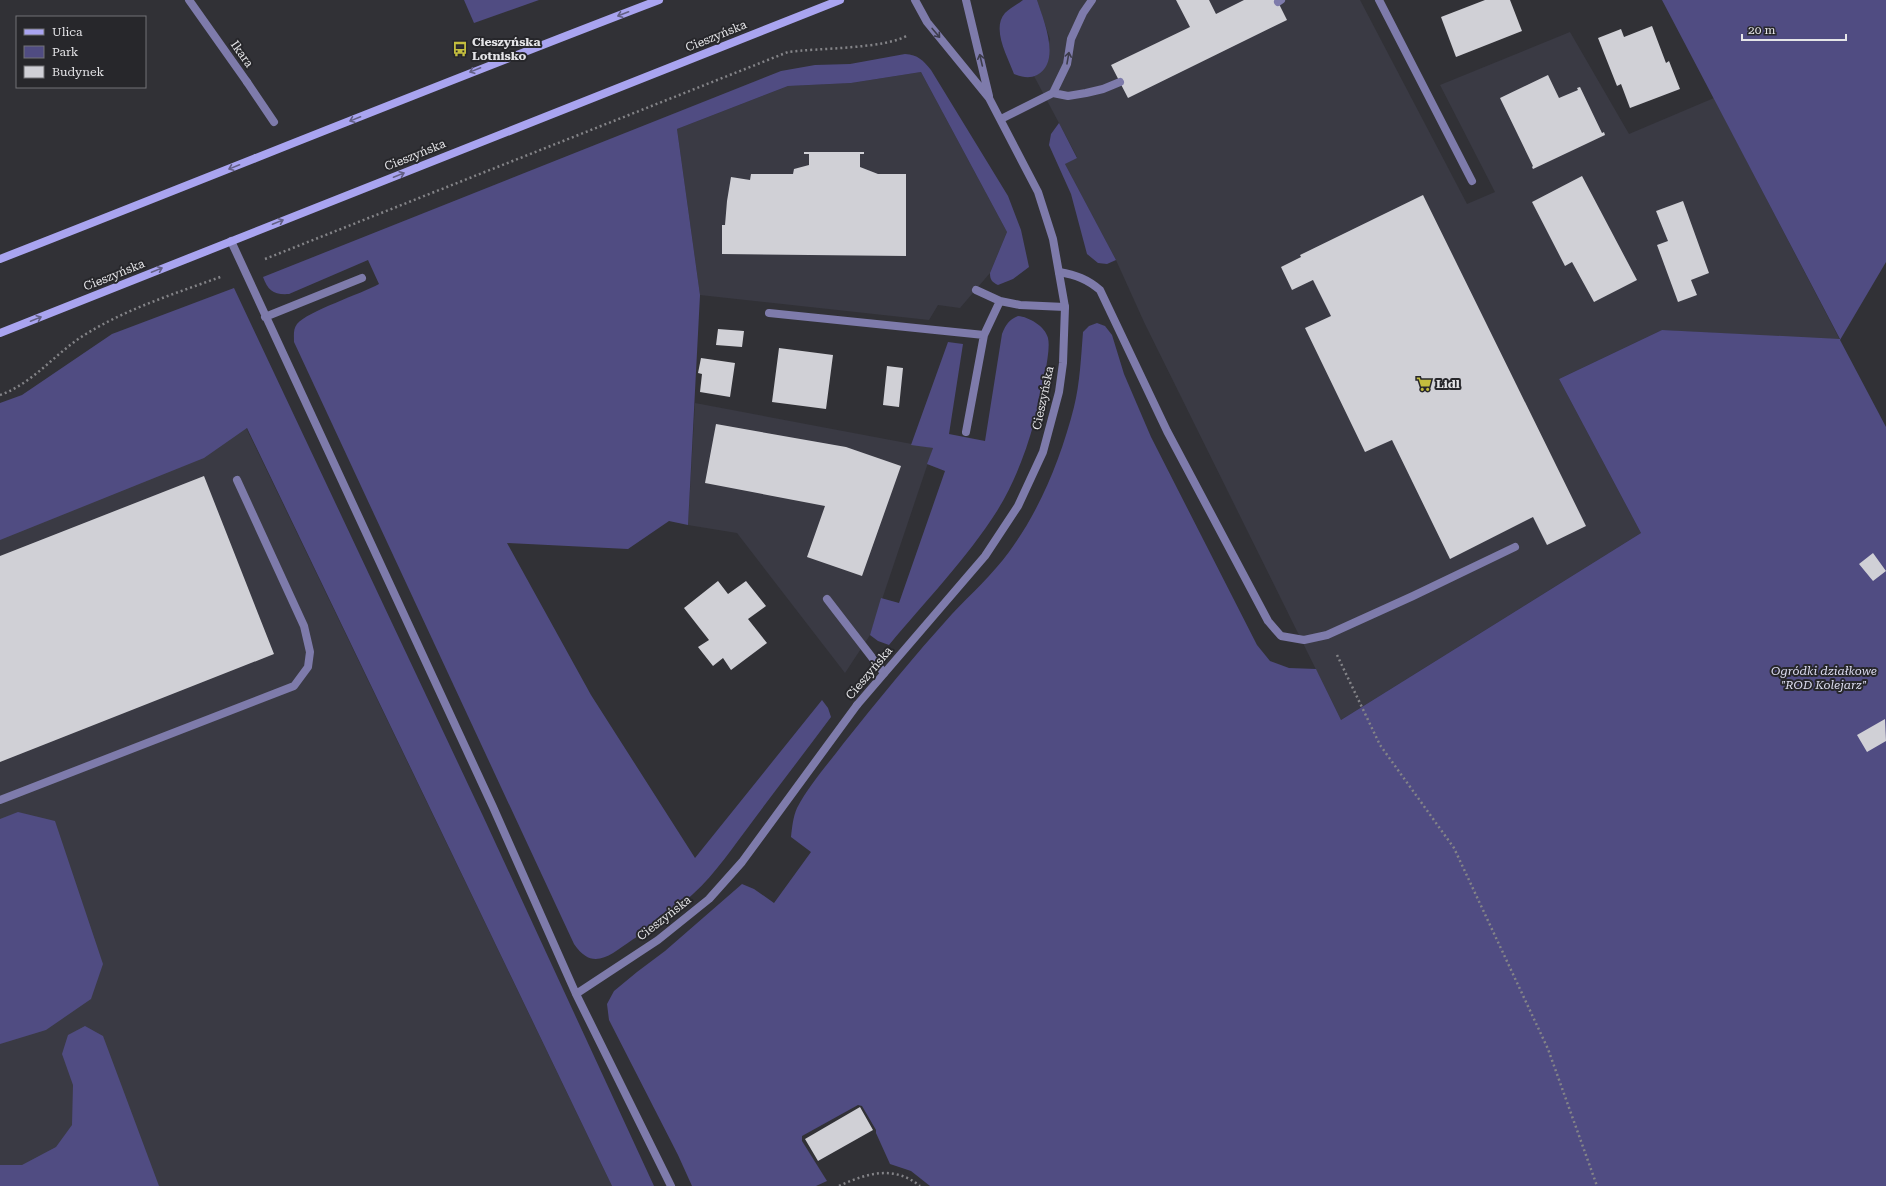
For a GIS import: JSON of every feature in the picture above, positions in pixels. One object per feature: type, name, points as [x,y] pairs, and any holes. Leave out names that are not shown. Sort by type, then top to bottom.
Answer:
[{"type":"main road","points":[[0,259],[488,65],[659,0]]},
{"type":"main road","name":"Cieszyńska","points":[[0,333],[840,0]]},
{"type":"street","name":"Ikara","points":[[189,0],[274,122]]},
{"type":"street","name":"Cieszyńska","points":[[576,994],[658,940],[708,899],[742,862],[857,705],[985,556],[1018,506],[1030,484],[1043,452],[1060,392],[1063,363],[1065,307],[1053,239],[1038,192],[989,98],[927,22],[915,0]]},
{"type":"street","name":"Cieszyńska","points":[[966,0],[989,98]]},
{"type":"street","points":[[1001,119],[1053,93],[1067,64],[1072,39],[1083,13],[1092,0]]},
{"type":"street","points":[[1379,0],[1472,181]]},
{"type":"street","points":[[1053,93],[1068,96],[1103,89],[1120,82]]},
{"type":"street","points":[[231,241],[265,318],[493,806],[576,994],[671,1186]]},
{"type":"street","points":[[1060,272],[1075,275],[1090,281],[1100,290],[1168,431],[1268,621],[1281,636],[1304,640],[1327,635],[1515,547]]},
{"type":"street","points":[[265,318],[362,278]]},
{"type":"street","points":[[976,290],[1000,301],[1020,305],[1065,307]]},
{"type":"street","points":[[966,432],[984,335],[1000,301]]},
{"type":"street","points":[[769,313],[984,335]]},
{"type":"street","points":[[0,800],[294,686],[308,668],[310,652],[304,626],[237,480]]},
{"type":"street","points":[[827,599],[884,673]]},
{"type":"path","points":[[0,395],[24,384],[84,335],[110,319],[243,268],[788,52],[891,42],[904,38],[927,22]]},
{"type":"path","points":[[1327,635],[1380,744],[1454,848],[1548,1049],[1597,1186]]},
{"type":"path","points":[[839,1186],[872,1173],[902,1175],[920,1186]]},
{"type":"shaded area","points":[[1037,0],[1360,0],[1467,204],[1495,192],[1440,85],[1570,32],[1629,134],[1714,98],[1840,340],[1662,330],[1559,379],[1641,533],[1341,720],[1144,322],[1116,260],[1065,164],[1077,157],[1034,76],[1041,72],[1050,39]]},
{"type":"shaded area","points":[[921,72],[1007,232],[990,273],[960,308],[938,305],[929,320],[700,295],[677,129],[788,86],[851,83]]},
{"type":"shaded area","points":[[199,330],[612,1186],[0,1186],[0,434]]},
{"type":"shaded area","points":[[695,403],[933,448],[870,635],[845,673],[737,533],[688,525]]},
{"type":"green space","points":[[464,0],[539,0],[474,23]]},
{"type":"green space","points":[[1023,0],[1037,0],[1049,40],[1050,51],[1044,69],[1037,75],[1028,77],[1014,74],[1000,35],[1001,20],[1005,13]]},
{"type":"green space","name":"Ogródki działkowe \"ROD Kolejarz\"","points":[[1662,0],[1886,0],[1886,262],[1840,340],[1886,427],[1886,1186],[930,1186],[911,1171],[890,1164],[876,1130],[862,1106],[858,1105],[802,1136],[802,1141],[827,1181],[816,1186],[692,1186],[678,1155],[609,1020],[607,1004],[614,991],[665,951],[742,884],[754,889],[774,903],[811,852],[791,837],[797,808],[807,791],[910,662],[1009,552],[1040,501],[1056,464],[1069,426],[1078,389],[1083,332],[1089,326],[1097,323],[1105,326],[1112,335],[1124,374],[1151,437],[1257,645],[1270,661],[1289,668],[1316,669],[1341,720],[1641,533],[1559,379],[1662,330],[1840,339]]},
{"type":"green space","points":[[905,54],[920,59],[931,70],[1008,196],[1021,230],[1029,267],[1013,279],[998,285],[991,279],[990,273],[1007,232],[921,72],[851,83],[788,86],[677,129],[700,295],[688,525],[669,521],[628,549],[507,543],[591,695],[695,858],[822,700],[828,708],[831,717],[724,860],[686,901],[656,924],[609,955],[595,959],[588,957],[574,944],[294,342],[295,328],[303,319],[323,308],[379,284],[368,260],[289,294],[279,294],[272,291],[267,286],[263,277],[781,71],[815,65],[850,64]]},
{"type":"green space","points":[[1059,123],[1077,158],[1065,164],[1116,260],[1107,264],[1098,263],[1087,254],[1071,194],[1049,145],[1051,134]]},
{"type":"green space","points":[[234,288],[483,816],[654,1186],[612,1186],[247,428],[204,458],[0,540],[0,403],[22,395],[112,334]]},
{"type":"green space","points":[[1018,316],[1032,320],[1040,326],[1048,338],[1049,345],[1046,369],[1034,424],[1015,477],[997,511],[973,545],[945,580],[889,645],[878,641],[870,635],[881,598],[899,603],[945,471],[927,464],[933,448],[911,445],[948,342],[963,344],[949,434],[985,441],[1002,334],[1008,323]]},
{"type":"green space","points":[[18,812],[55,821],[103,964],[91,999],[46,1030],[0,1044],[0,819]]},
{"type":"green space","points":[[85,1026],[103,1036],[159,1186],[0,1186],[0,1165],[22,1165],[56,1147],[72,1125],[73,1085],[62,1054],[68,1035]]},
{"type":"building","points":[[1176,0],[1209,0],[1216,14],[1244,0],[1277,0],[1287,20],[1128,98],[1111,65],[1190,27]]},
{"type":"building","points":[[1485,0],[1510,0],[1522,31],[1456,57],[1441,17]]},
{"type":"building","points":[[1652,26],[1666,63],[1669,61],[1680,89],[1630,108],[1621,84],[1617,86],[1598,38],[1621,29],[1624,37]]},
{"type":"building","points":[[1548,75],[1559,98],[1578,90],[1577,88],[1580,87],[1602,133],[1604,132],[1605,135],[1533,169],[1533,166],[1500,98]]},
{"type":"building","points":[[804,152],[864,152],[864,154],[860,154],[860,167],[878,174],[906,174],[906,256],[722,254],[722,225],[725,225],[731,177],[750,180],[751,174],[793,174],[794,169],[809,165],[809,154],[804,154]]},
{"type":"building","points":[[1582,176],[1637,280],[1594,302],[1572,262],[1565,266],[1532,202]]},
{"type":"building","name":"Lidl","points":[[1423,195],[1586,526],[1547,545],[1533,517],[1450,559],[1392,440],[1365,452],[1305,328],[1331,316],[1313,280],[1292,290],[1281,267],[1301,257],[1300,255]]},
{"type":"building","points":[[1683,201],[1709,273],[1691,280],[1697,295],[1678,302],[1657,245],[1668,241],[1656,211]]},
{"type":"building","points":[[718,329],[744,331],[742,347],[716,345]]},
{"type":"building","points":[[779,348],[833,355],[826,409],[772,402]]},
{"type":"building","points":[[701,358],[735,363],[730,397],[700,392],[702,374],[698,373]]},
{"type":"building","points":[[887,366],[903,368],[899,407],[883,405]]},
{"type":"building","points":[[716,424],[846,447],[901,466],[862,576],[807,557],[825,506],[705,483]]},
{"type":"building","points":[[204,476],[274,654],[0,762],[0,556]]},
{"type":"building","points":[[1873,553],[1886,571],[1873,581],[1859,564]]},
{"type":"building","points":[[718,581],[728,594],[746,581],[766,606],[748,619],[767,643],[731,670],[723,658],[713,666],[698,647],[709,640],[684,608]]},
{"type":"building","points":[[1885,719],[1886,741],[1867,752],[1857,735]]},
{"type":"building","points":[[860,1107],[873,1130],[818,1161],[805,1139]]},
{"type":"place","name":"Cieszyńska Lotnisko","points":[[460,49]]},
{"type":"place","name":"Lidl","points":[[1424,384]]}]
